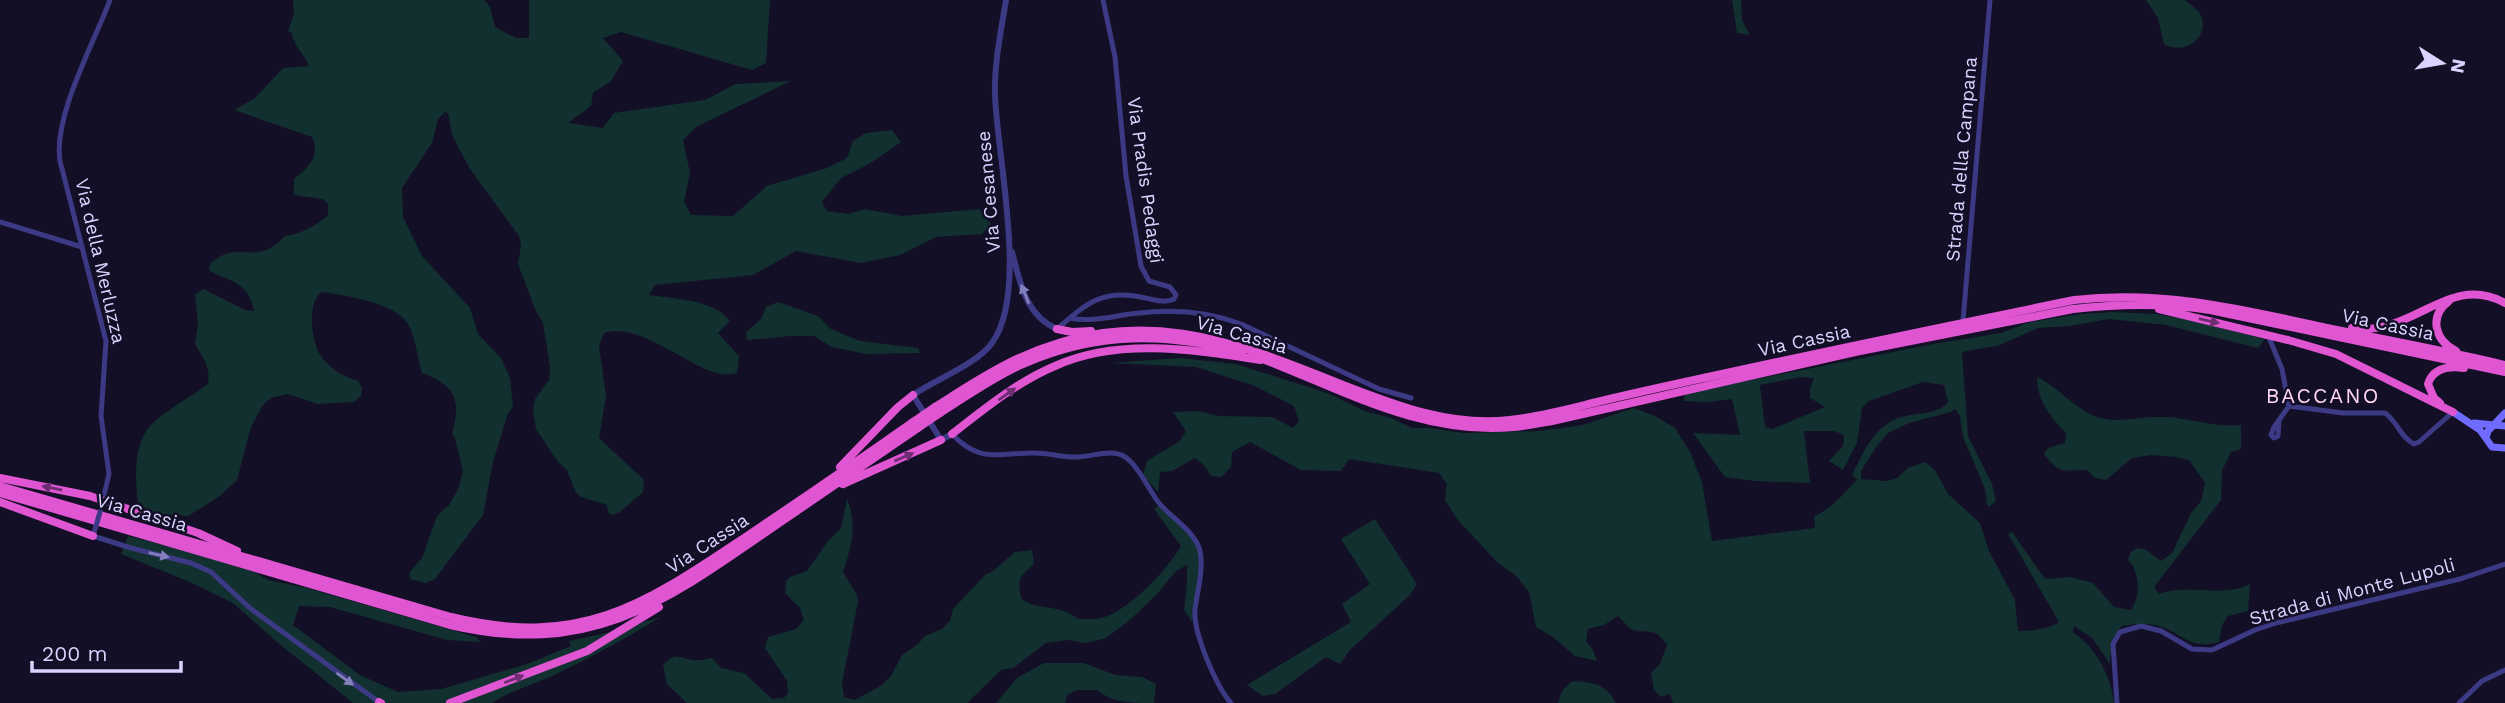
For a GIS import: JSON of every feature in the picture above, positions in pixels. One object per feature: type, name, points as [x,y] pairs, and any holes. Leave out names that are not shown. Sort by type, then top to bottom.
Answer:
[{"type":"highway","points":[[2328,328],[2371,330],[2385,327],[2402,322],[2455,297],[2480,295],[2505,303]]},
{"type":"highway","name":"Via Cassia","points":[[0,486],[468,621],[514,628],[556,627],[604,617],[656,596],[1020,358],[1091,335],[1129,329],[1176,332],[1217,339],[1273,357],[1409,410],[1445,418],[1480,421],[1508,421],[1544,415],[1698,379],[2074,300],[2147,296],[2210,303],[2475,358],[2505,369]]},
{"type":"highway","points":[[2455,297],[2439,311],[2437,330],[2446,346],[2475,358]]},
{"type":"highway","points":[[2142,305],[2269,335],[2343,357],[2449,410]]},
{"type":"highway","name":"Via Cassia","points":[[938,410],[1021,365],[1049,353],[1096,341],[1131,337],[1177,340],[1228,349],[1270,362],[1407,416],[1456,426],[1515,427],[1855,352],[2073,309],[2142,305],[2184,306],[2224,312],[2505,369]]},
{"type":"highway","points":[[1057,329],[1072,332],[1129,329]]},
{"type":"highway","points":[[952,434],[1027,379],[1056,365],[1090,355],[1122,350],[1175,348],[1270,362]]},
{"type":"highway","points":[[2449,410],[2430,391],[2428,384],[2432,373],[2456,367],[2495,373],[2505,369]]},
{"type":"highway","points":[[803,498],[821,480],[845,463],[912,395]]},
{"type":"highway","name":"Via Cassia","points":[[0,493],[450,625],[484,632],[536,635],[594,626],[640,611],[685,586],[821,494],[915,425]]},
{"type":"highway","points":[[821,494],[941,440]]},
{"type":"highway","points":[[0,478],[103,501],[198,533],[254,560]]},
{"type":"highway","points":[[0,502],[93,536]]},
{"type":"highway","points":[[450,703],[596,647],[657,608],[685,586]]},
{"type":"main road","points":[[2449,410],[2470,422],[2492,447],[2505,448]]},
{"type":"main road","points":[[2486,438],[2488,431],[2505,413]]},
{"type":"main road","points":[[2470,422],[2505,426]]},
{"type":"street","name":"Via della Merluzza","points":[[93,536],[109,474],[101,420],[107,349],[60,158],[60,139],[73,91],[110,0]]},
{"type":"street","name":"Via Cesanese","points":[[912,395],[932,381],[976,358],[995,338],[1006,308],[1010,248],[995,96],[1006,0]]},
{"type":"street","name":"Via Pradis Pedaggi","points":[[1057,329],[1090,302],[1110,295],[1130,295],[1167,302],[1176,297],[1171,287],[1149,281],[1141,266],[1126,176],[1115,57],[1103,0]]},
{"type":"street","name":"Strada della Campana","points":[[1963,321],[1990,0]]},
{"type":"street","points":[[0,222],[82,247]]},
{"type":"street","points":[[1010,248],[1027,301],[1040,319],[1057,329]]},
{"type":"street","points":[[1070,318],[1089,321],[1150,312],[1219,316],[1379,389],[1411,398]]},
{"type":"street","points":[[1908,334],[1997,316]]},
{"type":"street","points":[[2269,335],[2283,373],[2289,406],[2279,421]]},
{"type":"street","points":[[2273,346],[2280,338]]},
{"type":"street","points":[[912,395],[941,440],[952,434],[971,449],[991,456],[1036,453],[1067,457],[1115,453],[1129,460],[1161,505],[1193,537],[1199,548],[1201,559],[1196,626],[1219,685],[1231,703]]},
{"type":"street","points":[[2289,406],[2343,413],[2385,413],[2408,441],[2414,444],[2449,410]]},
{"type":"street","points":[[93,536],[191,563],[211,572],[251,609],[380,703]]},
{"type":"street","name":"Strada di Monte Lupoli","points":[[2117,703],[2113,644],[2117,635],[2129,628],[2150,627],[2192,649],[2212,650],[2276,623],[2460,579],[2505,564]]},
{"type":"street","points":[[2459,703],[2482,681],[2505,670]]},
{"type":"green space","points":[[293,0],[485,0],[490,7],[495,27],[516,38],[529,38],[529,0],[770,0],[766,63],[752,70],[621,32],[603,38],[623,61],[611,81],[593,93],[591,106],[568,123],[603,128],[614,113],[705,100],[736,84],[791,81],[696,127],[683,140],[690,173],[684,202],[691,215],[733,216],[767,186],[827,168],[847,158],[853,141],[866,133],[892,130],[901,142],[869,164],[841,178],[822,202],[827,211],[848,214],[865,209],[902,216],[979,209],[991,224],[982,234],[936,237],[900,255],[861,263],[796,251],[753,275],[655,285],[649,295],[704,304],[714,308],[730,321],[718,333],[739,356],[737,373],[722,374],[707,369],[632,333],[604,333],[599,346],[606,396],[599,438],[644,480],[643,492],[620,512],[612,515],[608,512],[607,505],[576,493],[567,470],[558,462],[536,429],[533,410],[535,399],[549,380],[550,367],[543,323],[518,264],[521,245],[519,236],[470,169],[452,135],[448,113],[445,112],[438,119],[432,143],[402,188],[403,217],[422,256],[470,308],[478,334],[501,358],[510,378],[513,407],[508,413],[493,462],[483,515],[435,579],[425,583],[410,579],[409,573],[422,558],[437,516],[449,505],[458,489],[463,471],[452,434],[456,412],[454,396],[443,383],[422,373],[413,335],[402,317],[369,301],[321,292],[312,314],[313,333],[318,350],[333,369],[358,381],[362,388],[361,396],[354,402],[318,404],[288,394],[271,398],[263,405],[251,427],[237,480],[220,496],[188,516],[152,513],[138,503],[136,472],[142,440],[153,423],[208,384],[207,368],[195,344],[198,324],[195,295],[203,289],[245,310],[254,311],[244,289],[209,270],[210,264],[220,256],[230,253],[265,250],[285,236],[308,229],[328,215],[328,204],[322,199],[294,195],[294,179],[308,166],[314,155],[312,137],[234,110],[255,98],[283,68],[309,66],[294,42],[292,33],[288,31],[294,14]]},
{"type":"green space","points":[[1732,0],[1741,0],[1742,20],[1750,35],[1737,33]]},
{"type":"green space","points":[[2146,0],[2185,0],[2199,12],[2203,28],[2200,35],[2195,41],[2181,48],[2164,44],[2158,18]]},
{"type":"green space","points":[[778,302],[818,316],[831,329],[860,341],[918,348],[920,353],[866,354],[832,347],[814,336],[747,340],[746,332],[761,319],[766,307]]},
{"type":"green space","points":[[2081,314],[2156,314],[2265,339],[2258,348],[2166,325],[2109,319],[2038,328],[2000,345],[1962,352],[1968,436],[1992,484],[1996,501],[1989,507],[1987,504],[1985,489],[1963,437],[1960,416],[1955,409],[1909,423],[1888,433],[1861,471],[1861,479],[1887,481],[1897,478],[1908,468],[1925,462],[1935,470],[1948,494],[1980,523],[1989,551],[2015,600],[2018,631],[2034,630],[2059,622],[2008,534],[2012,532],[2045,579],[2070,577],[2093,583],[2114,607],[2131,610],[2138,584],[2135,571],[2128,560],[2131,552],[2138,548],[2146,550],[2161,561],[2172,553],[2191,513],[2201,501],[2205,483],[2189,460],[2176,457],[2151,455],[2132,458],[2106,480],[2095,478],[2087,470],[2058,468],[2044,454],[2048,448],[2065,443],[2066,433],[2045,408],[2037,377],[2084,410],[2101,418],[2115,420],[2171,417],[2221,425],[2241,425],[2241,449],[2231,452],[2222,471],[2221,500],[2154,587],[2159,594],[2182,589],[2227,590],[2250,584],[2248,611],[2228,616],[2222,625],[2219,642],[2210,644],[2191,642],[2156,625],[2122,626],[2111,648],[2110,664],[2092,638],[2074,626],[2073,632],[2089,646],[2106,672],[2114,703],[1673,703],[1670,694],[1661,697],[1654,690],[1651,673],[1660,664],[1667,645],[1658,635],[1631,629],[1618,616],[1604,625],[1588,629],[1586,641],[1597,661],[1575,656],[1553,637],[1536,627],[1529,592],[1457,519],[1445,500],[1447,484],[1439,473],[1349,459],[1341,471],[1301,470],[1250,442],[1232,452],[1231,467],[1221,477],[1211,476],[1205,466],[1195,458],[1172,471],[1160,472],[1158,492],[1143,475],[1147,461],[1180,441],[1186,431],[1173,412],[1198,411],[1218,416],[1272,417],[1293,428],[1299,421],[1294,406],[1255,386],[1196,367],[1110,363],[1179,358],[1236,364],[1327,393],[1367,412],[1391,418],[1412,428],[1463,433],[1540,431],[1583,425],[1634,408],[1675,428],[1690,452],[1702,482],[1712,541],[1815,528],[1814,517],[1837,500],[1857,479],[1852,475],[1869,443],[1881,429],[1896,419],[1931,412],[1948,402],[1944,385],[1923,382],[1869,401],[1862,408],[1857,443],[1843,470],[1829,461],[1843,446],[1844,435],[1834,431],[1804,431],[1810,483],[1725,477],[1693,433],[1740,435],[1732,399],[1683,401],[1686,393],[2001,333],[2030,322]],"holes":[[[1800,377],[1814,378],[1810,398],[1825,407],[1772,429],[1765,427],[1760,385]]]},
{"type":"green space","points":[[847,499],[853,527],[843,572],[857,595],[858,602],[842,683],[844,697],[855,700],[882,685],[891,676],[902,655],[925,636],[942,629],[950,621],[953,609],[986,574],[1015,552],[1032,550],[1034,564],[1022,576],[1019,587],[1025,601],[1063,611],[1078,619],[1099,619],[1115,612],[1148,587],[1181,546],[1154,509],[1158,506],[1186,531],[1197,549],[1199,569],[1192,622],[1184,610],[1187,565],[1176,571],[1130,620],[1106,638],[1086,643],[1068,640],[1046,643],[1013,668],[1001,670],[967,703],[687,703],[667,684],[663,665],[678,656],[697,660],[712,658],[721,668],[744,673],[772,699],[784,698],[788,693],[787,681],[765,648],[768,637],[796,629],[804,620],[800,608],[785,593],[786,581],[807,571],[828,541],[841,528]]},
{"type":"green space","points":[[1375,519],[1417,584],[1410,595],[1350,650],[1340,664],[1326,657],[1275,694],[1263,696],[1247,685],[1351,622],[1342,604],[1370,584],[1341,539]]},
{"type":"green space","points":[[128,536],[242,565],[268,580],[307,588],[476,637],[481,642],[447,640],[330,607],[299,606],[293,625],[360,675],[398,692],[441,689],[527,664],[571,646],[569,641],[661,617],[583,661],[492,703],[353,703],[233,603],[121,554]]},
{"type":"green space","points":[[1044,663],[1084,663],[1115,675],[1142,677],[1156,684],[1154,703],[1109,698],[1097,690],[1077,690],[1067,695],[1065,703],[996,703],[1017,678]]},
{"type":"green space","points":[[1572,681],[1598,685],[1608,692],[1616,703],[1558,703],[1562,691]]},
{"type":"district","name":"BACCANO","points":[[2323,396]]}]
